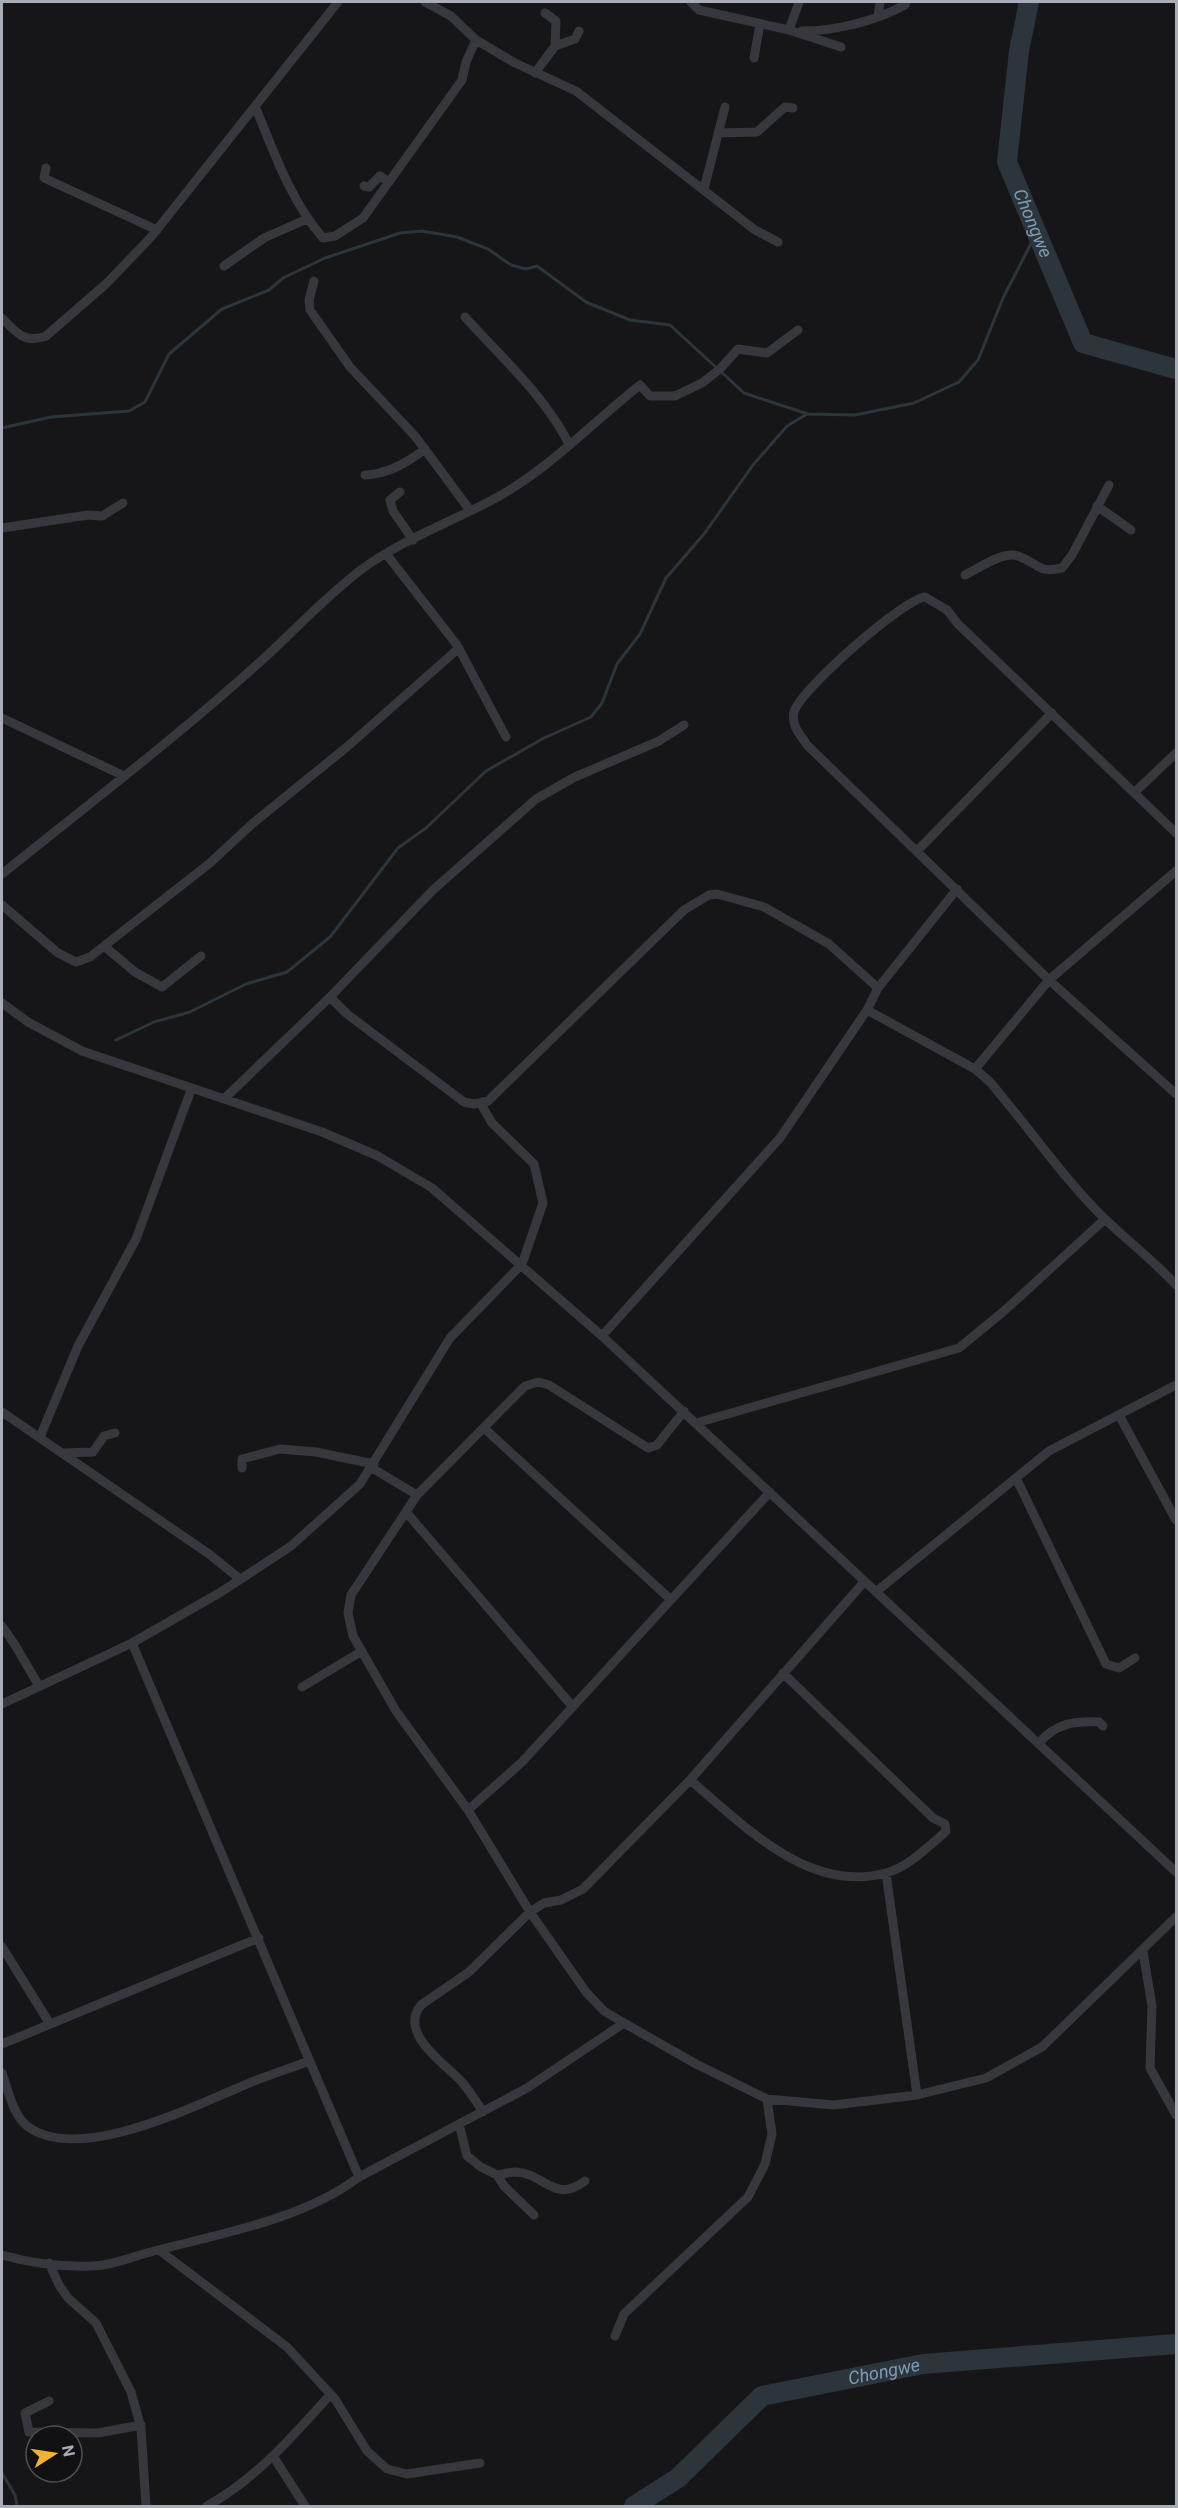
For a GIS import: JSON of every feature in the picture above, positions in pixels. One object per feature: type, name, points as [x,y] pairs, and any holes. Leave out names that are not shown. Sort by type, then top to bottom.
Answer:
[{"type":"street","points":[[2,318],[20,336],[30,339],[46,336],[107,283],[157,230],[338,2]]},
{"type":"street","points":[[425,2],[451,16],[476,40],[535,73],[584,96],[755,230],[778,242]]},
{"type":"street","points":[[691,2],[699,10],[791,31],[840,47]]},
{"type":"street","points":[[791,31],[799,2]]},
{"type":"street","points":[[879,17],[880,2]]},
{"type":"street","points":[[791,31],[812,31],[879,17],[905,5],[906,2]]},
{"type":"street","points":[[545,13],[556,21],[555,46]]},
{"type":"street","points":[[754,58],[760,24]]},
{"type":"street","points":[[535,73],[555,46],[575,39],[579,31]]},
{"type":"street","points":[[255,106],[290,188],[307,219],[323,238],[335,236],[363,218],[389,182],[462,80],[466,62],[476,40]]},
{"type":"street","points":[[704,189],[725,107]]},
{"type":"street","points":[[718,134],[757,132],[785,107],[793,108]]},
{"type":"street","points":[[46,168],[44,178],[157,230]]},
{"type":"street","points":[[364,186],[369,188],[380,176],[389,182]]},
{"type":"street","points":[[224,266],[264,238],[307,219]]},
{"type":"street","points":[[314,281],[309,300],[310,310],[350,367],[425,449],[470,509]]},
{"type":"street","points":[[465,317],[540,400],[560,426],[569,444]]},
{"type":"street","points":[[4,869],[124,776],[261,661],[313,609],[364,567],[470,509],[494,499],[556,457],[640,385],[650,396],[675,396],[708,380],[738,349],[766,353],[798,330]]},
{"type":"street","points":[[365,475],[376,474],[406,464],[425,449]]},
{"type":"street","points":[[965,575],[1006,556],[1017,556],[1042,571],[1062,568],[1072,555],[1109,485]]},
{"type":"street","points":[[400,492],[390,500],[393,511],[413,540]]},
{"type":"street","points":[[2,528],[88,515],[102,516],[123,503]]},
{"type":"street","points":[[1097,506],[1131,530]]},
{"type":"street","points":[[387,555],[459,648],[506,737]]},
{"type":"street","points":[[1176,833],[947,610],[925,597],[909,602],[880,625],[798,701],[794,714],[794,726],[807,745],[1049,980],[1176,1094]]},
{"type":"street","points":[[2,905],[58,953],[76,962],[90,957],[210,863],[252,824],[348,746],[459,648]]},
{"type":"street","points":[[917,850],[1052,713]]},
{"type":"street","points":[[2,718],[124,776]]},
{"type":"street","points":[[225,1098],[330,997],[433,890],[536,798],[575,777],[659,741],[684,725]]},
{"type":"street","points":[[1134,793],[1176,753]]},
{"type":"street","points":[[975,1069],[1049,980],[1176,871]]},
{"type":"street","points":[[602,1336],[780,1138],[867,1010],[878,987],[957,889]]},
{"type":"street","points":[[330,997],[348,1014],[464,1102],[481,1104],[488,1101],[684,910],[709,895],[717,894],[764,907],[829,944],[878,987]]},
{"type":"street","points":[[104,946],[144,978],[162,987],[201,956]]},
{"type":"street","points":[[2,1003],[28,1022],[82,1051],[191,1090],[225,1098],[322,1132],[378,1156],[432,1188],[522,1264],[684,1411],[1176,1872]]},
{"type":"street","points":[[867,1010],[975,1069],[989,1081],[1068,1178],[1105,1219],[1154,1260],[1176,1285]]},
{"type":"street","points":[[40,1437],[78,1346],[136,1239],[191,1090]]},
{"type":"street","points":[[2,1704],[132,1643],[240,1579],[291,1546],[360,1484],[450,1338],[522,1264],[543,1203],[534,1164],[492,1123],[481,1104]]},
{"type":"street","points":[[696,1423],[959,1348],[1004,1311],[1105,1219]]},
{"type":"street","points":[[684,1411],[657,1445],[648,1448],[558,1390],[538,1382],[525,1386],[485,1429],[417,1495],[351,1595],[348,1613],[353,1636],[396,1712],[468,1810],[530,1912],[586,1992],[604,2010],[624,2023],[696,2064],[767,2099],[834,2105],[917,2095],[986,2078],[1042,2047],[1143,1952],[1176,1917]]},
{"type":"street","points":[[877,1591],[1049,1451],[1176,1385]]},
{"type":"street","points":[[2,1412],[209,1554],[240,1579]]},
{"type":"street","points":[[1119,1415],[1176,1520]]},
{"type":"street","points":[[485,1429],[670,1599]]},
{"type":"street","points":[[62,1453],[93,1452],[104,1436],[115,1433]]},
{"type":"street","points":[[242,1468],[242,1459],[280,1449],[316,1452],[373,1466],[417,1495]]},
{"type":"street","points":[[1016,1478],[1106,1664],[1119,1668],[1135,1658]]},
{"type":"street","points":[[468,1810],[522,1762],[770,1492]]},
{"type":"street","points":[[406,1512],[573,1707]]},
{"type":"street","points":[[483,2112],[461,2081],[420,2039],[414,2023],[415,2013],[421,2006],[469,1972],[530,1912],[544,1903],[561,1900],[583,1888],[690,1780],[864,1581]]},
{"type":"street","points":[[2,1626],[39,1686]]},
{"type":"street","points":[[132,1643],[359,2177]]},
{"type":"street","points":[[302,1687],[362,1651]]},
{"type":"street","points":[[690,1780],[762,1840],[790,1857],[832,1875],[850,1878],[886,1873],[938,1839],[946,1831],[945,1824],[933,1818],[783,1673]]},
{"type":"street","points":[[1039,1743],[1048,1733],[1072,1721],[1100,1722],[1103,1726]]},
{"type":"street","points":[[886,1873],[917,2095]]},
{"type":"street","points":[[2,2044],[259,1938]]},
{"type":"street","points":[[2,1947],[50,2024]]},
{"type":"street","points":[[1143,1952],[1152,2006],[1150,2068],[1176,2115]]},
{"type":"street","points":[[2,2255],[29,2263],[94,2266],[242,2228],[310,2205],[338,2193],[359,2177],[527,2088],[624,2023]]},
{"type":"street","points":[[2,2073],[22,2121],[29,2128],[69,2141],[184,2113],[241,2086],[309,2061]]},
{"type":"street","points":[[615,2336],[624,2314],[748,2197],[765,2164],[772,2134],[767,2099]]},
{"type":"street","points":[[459,2124],[467,2156],[497,2175],[504,2186],[534,2215]]},
{"type":"street","points":[[497,2175],[516,2172],[533,2177],[557,2191],[574,2189],[585,2181]]},
{"type":"street","points":[[159,2250],[286,2347],[329,2396],[335,2399],[367,2451],[387,2469],[407,2474],[480,2463]]},
{"type":"street","points":[[49,2264],[58,2285],[68,2298],[96,2323],[131,2392],[141,2425],[146,2506]]},
{"type":"street","points":[[207,2506],[249,2479],[329,2396]]},
{"type":"street","points":[[49,2401],[25,2413],[29,2432],[98,2433],[141,2425]]},
{"type":"street","points":[[273,2456],[305,2506]]},
{"type":"waterway","name":"Chongwe","points":[[1029,2],[1019,51],[1007,162],[1083,343],[1176,369]]},
{"type":"waterway","points":[[2,428],[51,417],[129,411],[145,402],[169,354],[222,309],[269,290],[283,278],[325,258],[400,233],[422,231],[457,237],[488,249],[511,265],[526,269],[537,266],[586,302],[630,320],[670,325],[744,393],[808,414],[855,415],[914,403],[959,382],[978,360],[1003,298],[1037,232]]},
{"type":"waterway","points":[[116,1040],[154,1022],[190,1012],[246,984],[287,972],[330,937],[398,848],[426,828],[486,771],[544,738],[591,717],[602,703],[617,664],[640,634],[666,578],[704,534],[753,465],[787,426],[807,414]]},
{"type":"waterway","name":"Chongwe","points":[[634,2506],[678,2478],[762,2396],[923,2364],[1176,2344]]},
{"type":"waterway","points":[[2,2473],[15,2495],[17,2506]]}]
